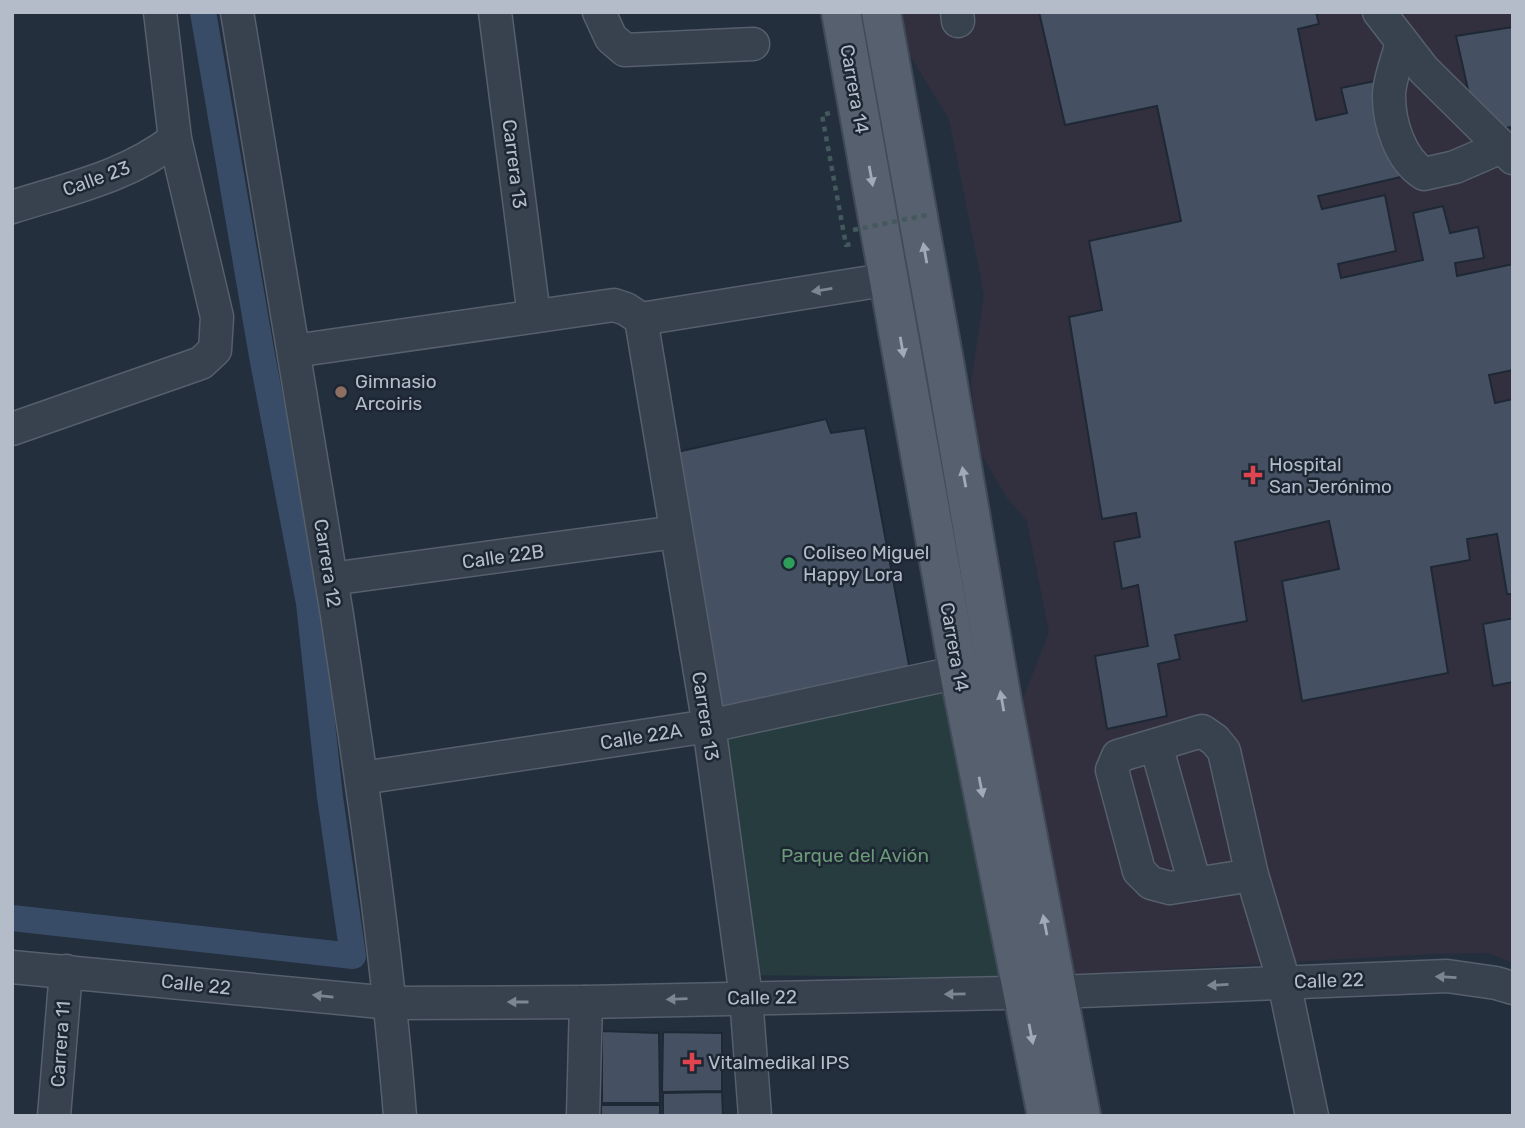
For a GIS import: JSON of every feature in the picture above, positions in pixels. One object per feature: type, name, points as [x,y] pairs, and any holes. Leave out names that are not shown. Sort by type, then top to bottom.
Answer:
[{"type":"main road","name":"Carrera 14","points":[[841,12],[959,672],[1040,992],[1081,1116]]},
{"type":"main road","name":"Carrera 14","points":[[881,12],[946,367],[1002,701],[1040,992],[1038,1110]]},
{"type":"street","points":[[12,429],[201,363],[215,350],[217,317],[175,139],[160,12]]},
{"type":"street","name":"Carrera 12","points":[[237,12],[362,778],[391,1003],[400,1116]]},
{"type":"street","name":"Carrera 13","points":[[495,12],[534,316]]},
{"type":"street","points":[[599,12],[611,38],[625,50],[753,44]]},
{"type":"street","points":[[1379,12],[1424,70],[1507,152],[1424,174],[1410,163],[1395,135],[1389,95],[1402,42]]},
{"type":"street","name":"Calle 23","points":[[12,207],[125,170],[156,154],[175,139]]},
{"type":"street","points":[[294,351],[614,305],[641,319],[890,279]]},
{"type":"street","name":"Carrera 13","points":[[641,319],[709,726],[746,997],[754,1116]]},
{"type":"street","name":"Calle 22B","points":[[331,579],[676,532]]},
{"type":"street","name":"Calle 22A","points":[[362,778],[709,726],[959,672]]},
{"type":"street","points":[[1252,875],[1170,888],[1151,883],[1139,871],[1112,771],[1118,756],[1202,731],[1224,751],[1252,875],[1284,982],[1312,1116]]},
{"type":"street","points":[[1156,745],[1195,884]]},
{"type":"street","name":"Calle 22","points":[[12,967],[391,1003],[586,1002],[1040,992],[1447,975],[1513,988]]},
{"type":"street","name":"Carrera 11","points":[[54,1116],[66,971]]},
{"type":"street","points":[[583,1116],[586,1002]]},
{"type":"path","points":[[853,230],[927,215]]},
{"type":"shaded area","name":"Hospital San Jerónimo","points":[[898,12],[1513,12],[1513,963],[1488,953],[1432,954],[1068,975],[1017,714],[1049,632],[1027,521],[1007,498],[980,452],[971,384],[984,295],[949,119],[903,44]]},
{"type":"green space","name":"Parque del Avión","points":[[946,690],[1000,978],[747,975],[723,734]]},
{"type":"building","points":[[1039,12],[1316,12],[1319,24],[1298,29],[1316,120],[1347,113],[1341,88],[1380,80],[1401,177],[1318,196],[1322,209],[1385,195],[1396,251],[1338,264],[1341,278],[1423,260],[1413,213],[1443,206],[1450,233],[1478,227],[1484,258],[1455,263],[1457,276],[1513,264],[1513,370],[1489,375],[1495,403],[1513,399],[1513,594],[1507,594],[1497,534],[1467,539],[1470,560],[1431,567],[1448,673],[1302,701],[1282,581],[1339,569],[1329,521],[1235,542],[1247,621],[1175,635],[1180,659],[1158,664],[1167,716],[1107,729],[1095,656],[1148,646],[1138,585],[1122,589],[1114,542],[1140,537],[1136,513],[1102,519],[1069,317],[1102,310],[1089,241],[1181,221],[1157,106],[1065,125]]},
{"type":"building","points":[[1513,27],[1513,136],[1511,127],[1494,129],[1469,94],[1456,36]]},
{"type":"building","name":"Coliseo Miguel Happy Lora","points":[[826,419],[831,433],[865,428],[910,671],[715,717],[668,454]]},
{"type":"building","points":[[1513,619],[1513,682],[1493,686],[1483,624]]},
{"type":"building","points":[[602,1031],[659,1033],[660,1103],[602,1103]]},
{"type":"building","name":"Vitalmedikal IPS","points":[[663,1032],[722,1033],[722,1091],[662,1092]]},
{"type":"building","points":[[722,1092],[723,1116],[663,1116],[663,1093]]},
{"type":"building","points":[[601,1105],[660,1105],[660,1116],[601,1116]]},
{"type":"waterway","points":[[12,918],[353,956],[330,797],[309,603],[262,356],[203,12]]},
{"type":"place","name":"Gimnasio Arcoiris","points":[[341,392]]},
{"type":"place","name":"Hospital San Jerónimo","points":[[1253,475]]},
{"type":"place","name":"Coliseo Miguel Happy Lora","points":[[789,563]]},
{"type":"place","name":"Vitalmedikal IPS","points":[[692,1062]]}]
